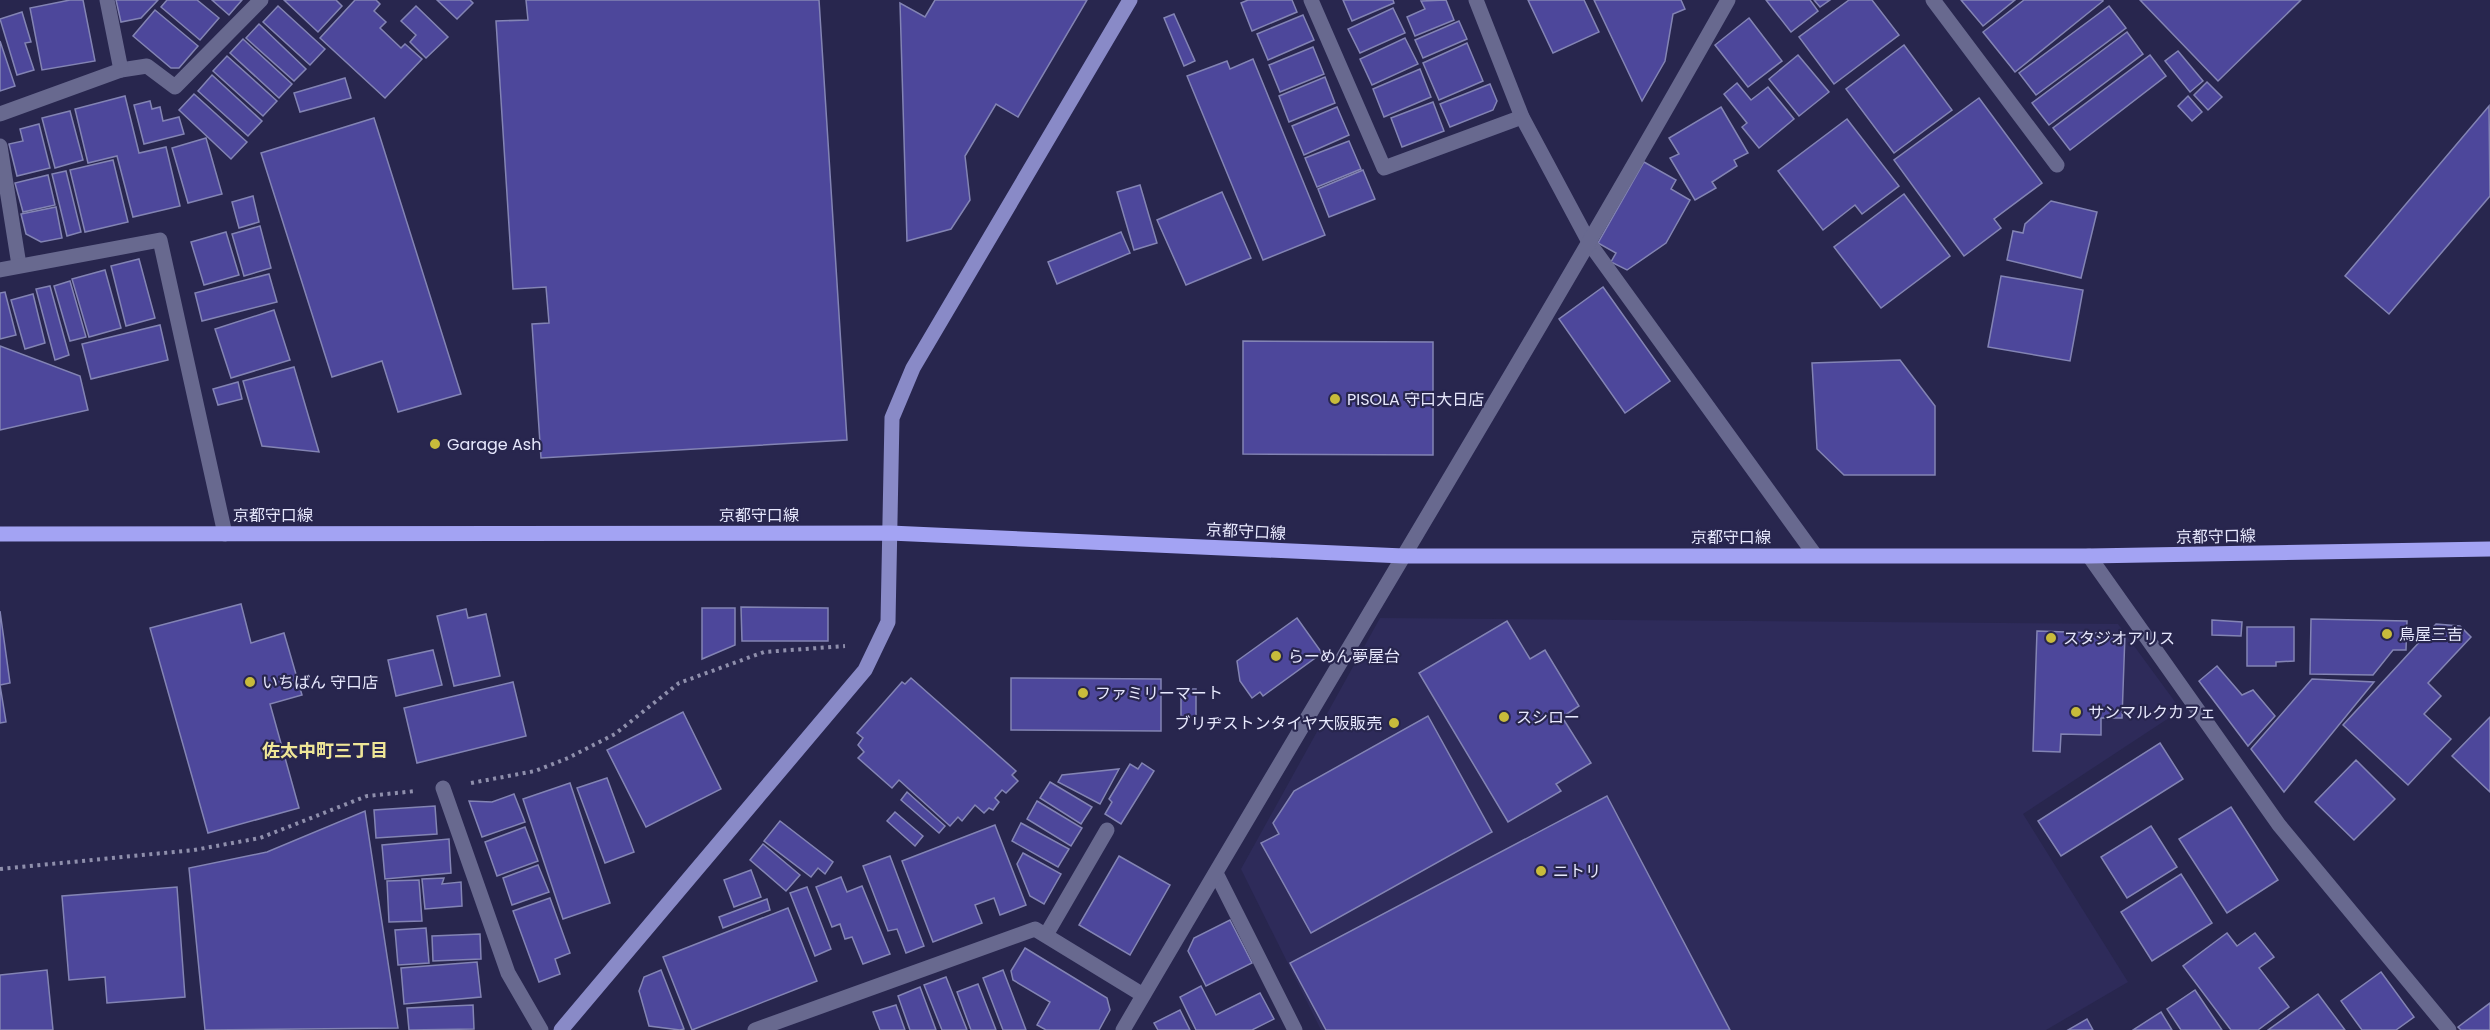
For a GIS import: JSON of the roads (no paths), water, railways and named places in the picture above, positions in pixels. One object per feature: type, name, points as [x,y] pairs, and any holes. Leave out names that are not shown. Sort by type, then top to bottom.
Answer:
[{"type":"main road","name":"京都守口線","points":[[0,534],[891,533],[1404,556],[2089,556],[2490,549]]},
{"type":"street","points":[[107,0],[121,70]]},
{"type":"street","points":[[0,114],[121,70],[147,66],[175,87],[261,0]]},
{"type":"street","points":[[561,1030],[865,670],[888,622],[892,418],[914,368],[1130,0]]},
{"type":"street","points":[[1311,0],[1384,168],[1522,117]]},
{"type":"street","points":[[1476,0],[1522,117],[1590,244],[1815,555]]},
{"type":"street","points":[[1123,1030],[1590,244],[1728,0]]},
{"type":"street","points":[[1934,0],[2056,165]]},
{"type":"street","points":[[0,146],[19,265]]},
{"type":"street","points":[[0,270],[160,240],[225,534]]},
{"type":"street","points":[[2089,556],[2279,825],[2449,1030]]},
{"type":"street","points":[[443,788],[508,973],[541,1030]]},
{"type":"street","points":[[1046,935],[1107,830]]},
{"type":"street","points":[[1216,873],[1295,1030]]},
{"type":"street","points":[[755,1030],[1035,929],[1143,995]]},
{"type":"place","name":"PISOLA 守口大日店","points":[[1335,399]]},
{"type":"place","name":"Garage Ash","points":[[435,444]]},
{"type":"place","name":"鳥屋三吉","points":[[2387,634]]},
{"type":"place","name":"スタジオアリス","points":[[2051,638]]},
{"type":"place","name":"らーめん夢屋台","points":[[1276,656]]},
{"type":"place","name":"いちばん 守口店","points":[[250,682]]},
{"type":"place","name":"ファミリーマート","points":[[1083,693]]},
{"type":"place","name":"サンマルクカフェ","points":[[2076,712]]},
{"type":"place","name":"スシロー","points":[[1504,717]]},
{"type":"place","name":"ブリヂストンタイヤ大阪販売","points":[[1394,723]]},
{"type":"place","name":"ニトリ","points":[[1541,871]]},
{"type":"district","name":"佐太中町三丁目","points":[[325,751]]}]
